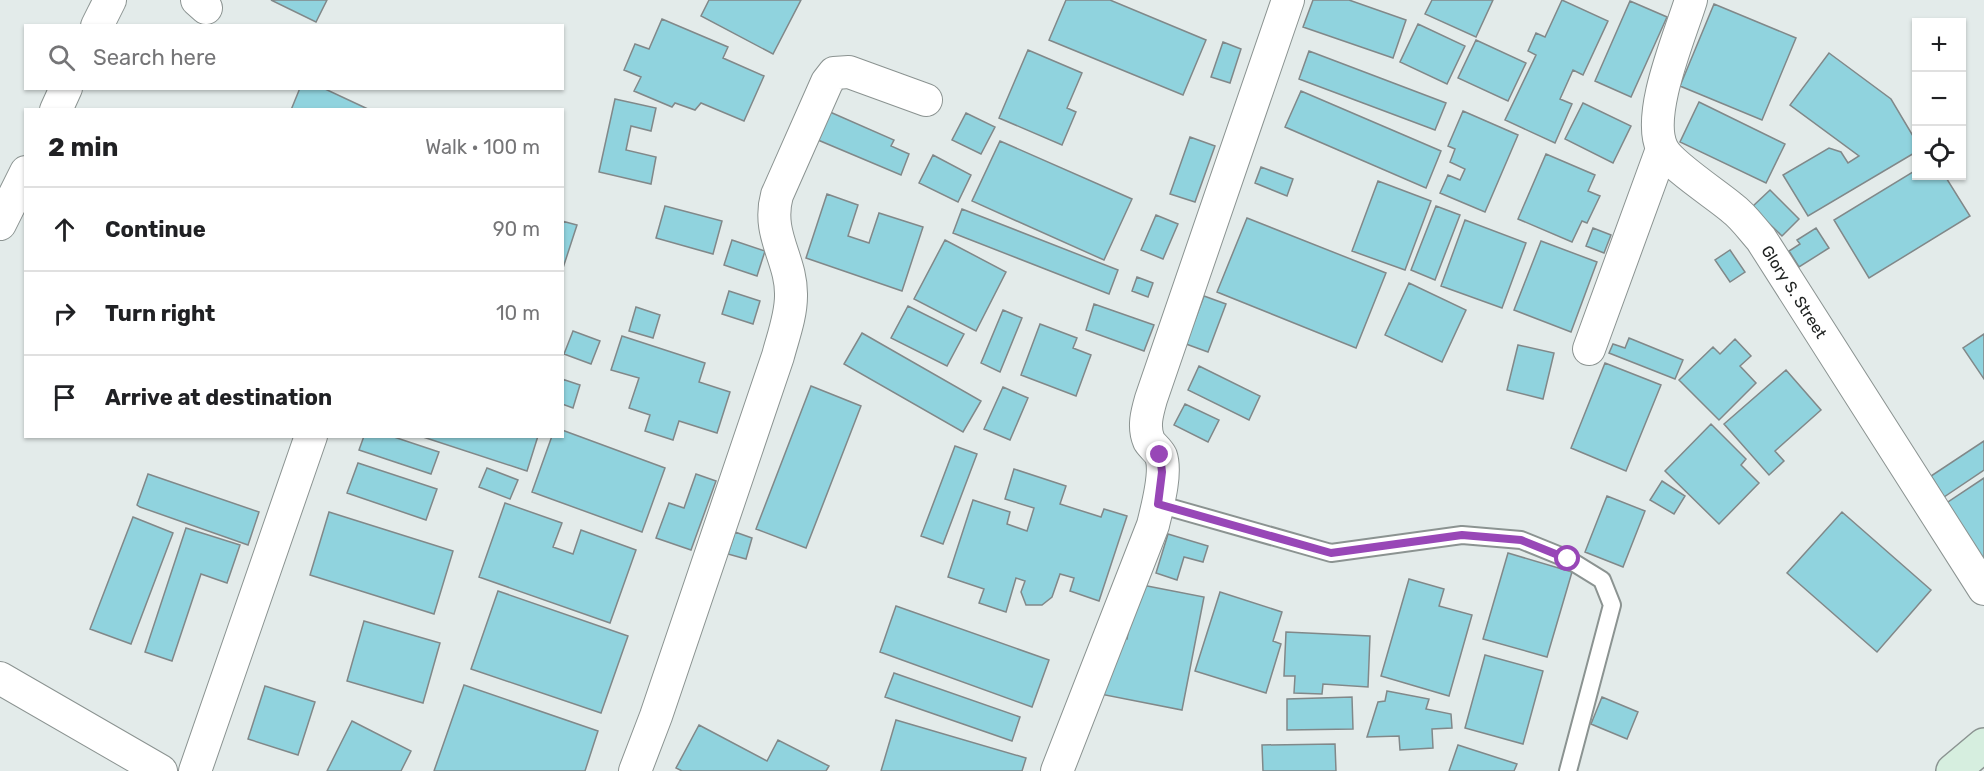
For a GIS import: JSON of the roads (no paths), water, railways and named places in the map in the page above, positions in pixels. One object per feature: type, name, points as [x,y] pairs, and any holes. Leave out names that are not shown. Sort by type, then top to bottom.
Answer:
[{"type":"street","points":[[98,24],[110,0]]},
{"type":"street","points":[[1057,771],[1153,525],[1162,472],[1160,455],[1149,441],[1145,422],[1288,0]]},
{"type":"street","points":[[1589,349],[1662,150],[1658,133],[1659,101],[1691,0]]},
{"type":"street","points":[[635,771],[656,716],[774,367],[788,316],[791,295],[772,211],[777,195],[827,82],[834,73],[849,72],[926,100]]},
{"type":"street","points":[[57,108],[65,90]]},
{"type":"street","name":"Glory S. Street","points":[[1662,150],[1698,182],[1735,209],[1761,239],[1984,589]]},
{"type":"street","points":[[0,224],[24,176]]},
{"type":"street","points":[[195,771],[310,438]]},
{"type":"street","points":[[0,678],[161,771]]},
{"type":"street","points":[[1953,771],[1984,745]]},
{"type":"lane","points":[[1158,504],[1331,553],[1462,535],[1521,540],[1568,559],[1602,580],[1612,605],[1568,771]]}]
